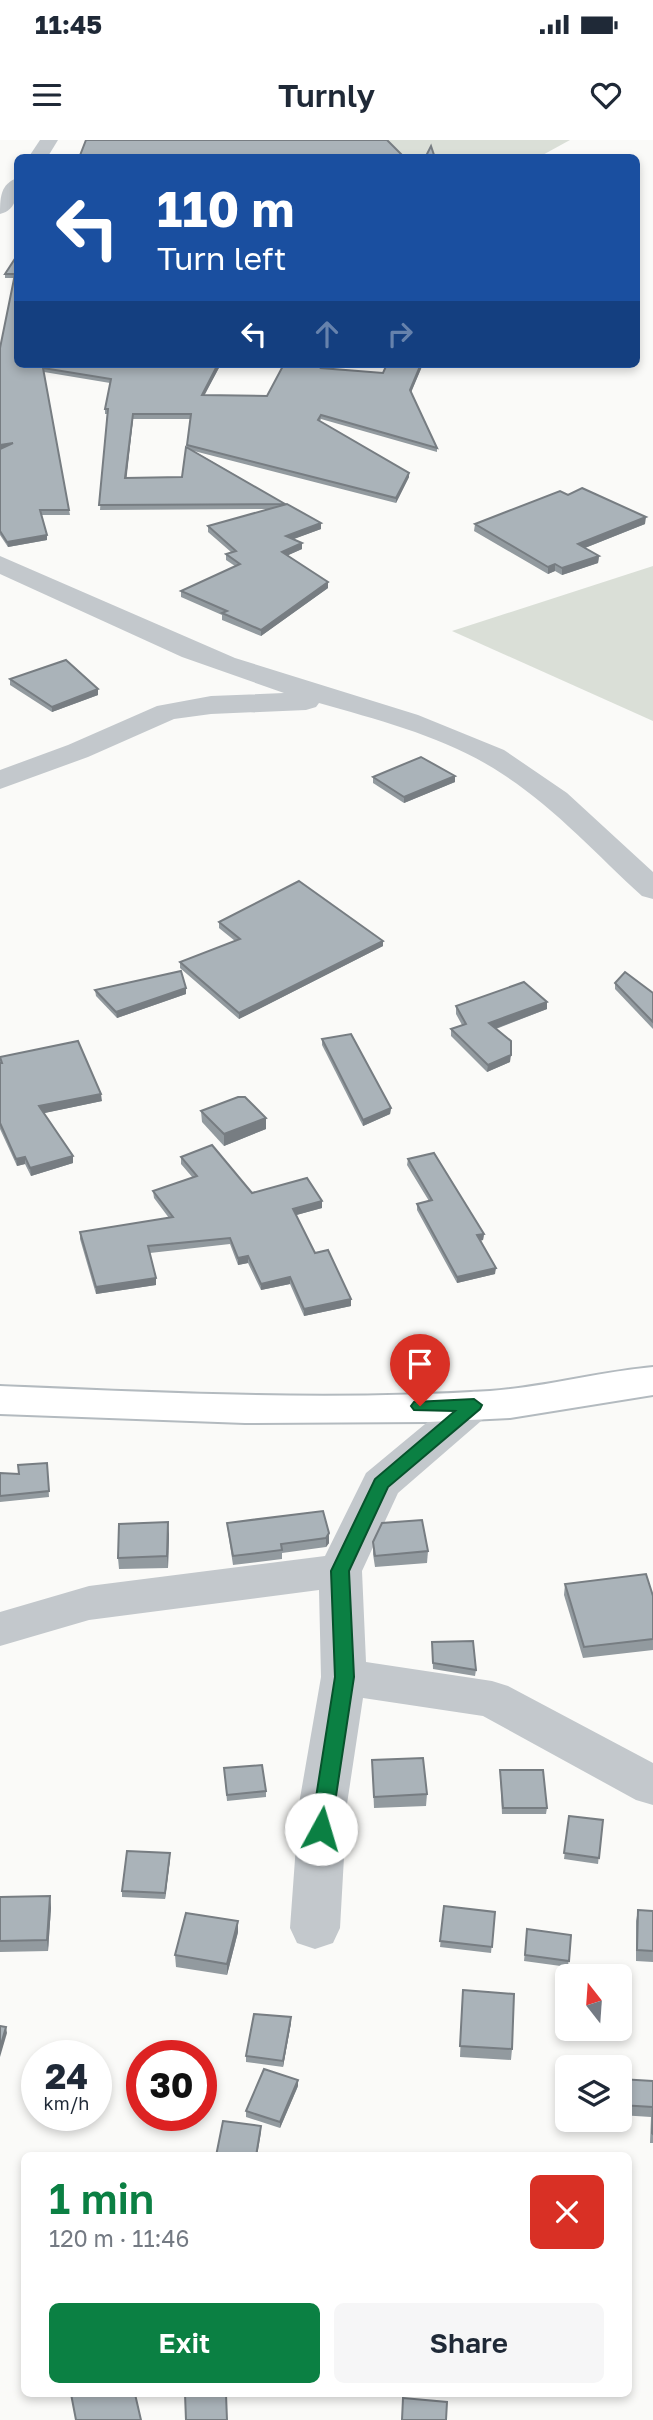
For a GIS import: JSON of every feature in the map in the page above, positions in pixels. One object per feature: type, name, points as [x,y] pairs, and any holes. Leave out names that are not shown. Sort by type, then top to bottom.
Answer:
[{"type":"main road","points":[[0,1400],[230,1409],[492,1405],[653,1381]]},
{"type":"street","points":[[0,208],[14,189]]},
{"type":"street","points":[[0,564],[132,626],[258,676],[459,740],[497,757],[541,788],[653,889]]},
{"type":"street","points":[[167,712],[197,685],[194,651]]},
{"type":"street","points":[[0,780],[78,751],[167,712],[211,705],[340,700]]},
{"type":"street","points":[[315,1928],[323,1804],[344,1677],[340,1571],[381,1483],[474,1405]]},
{"type":"street","points":[[0,1629],[89,1603],[220,1584],[340,1571]]},
{"type":"street","points":[[344,1677],[492,1699],[653,1787]]},
{"type":"shaded area","points":[[364,140],[570,140],[544,154],[360,153]]},
{"type":"shaded area","points":[[653,566],[653,721],[452,631]]},
{"type":"building","points":[[86,140],[387,140],[401,154],[81,154]]},
{"type":"building","points":[[14,260],[14,274],[5,274]]},
{"type":"building","points":[[14,279],[14,368],[43,368],[69,510],[40,510],[47,535],[7,542],[0,531],[0,449],[13,443],[0,445],[0,348]]},
{"type":"building","points":[[43,368],[216,368],[202,395],[267,396],[282,368],[383,373],[385,368],[419,368],[410,390],[437,448],[321,415],[318,420],[409,473],[396,498],[187,445],[191,414],[133,414],[125,478],[182,477],[186,447],[285,504],[99,505],[108,409],[105,409],[111,379]]},
{"type":"building","points":[[582,488],[646,517],[578,544],[599,556],[562,568],[555,564],[548,567],[475,524],[560,491],[568,495]]},
{"type":"building","points":[[287,504],[321,523],[286,536],[302,543],[282,552],[328,582],[261,630],[222,613],[227,611],[181,591],[240,564],[226,554],[236,551],[208,526]]},
{"type":"building","points":[[66,660],[98,689],[52,707],[10,679]]},
{"type":"building","points":[[421,757],[455,776],[404,797],[373,777]]},
{"type":"building","points":[[299,881],[383,941],[239,1013],[180,962],[240,939],[219,922]]},
{"type":"building","points":[[181,971],[186,988],[116,1012],[95,990]]},
{"type":"building","points":[[625,972],[653,993],[653,1022],[615,983]]},
{"type":"building","points":[[524,982],[547,1002],[489,1023],[511,1041],[511,1055],[488,1065],[451,1029],[466,1024],[456,1006]]},
{"type":"building","points":[[351,1034],[391,1108],[363,1120],[322,1039]]},
{"type":"building","points":[[78,1041],[101,1094],[39,1106],[73,1156],[30,1168],[25,1157],[16,1159],[0,1123],[0,1057]]},
{"type":"building","points":[[238,1097],[245,1097],[266,1118],[224,1134],[201,1111]]},
{"type":"building","points":[[212,1145],[252,1193],[307,1178],[322,1201],[293,1209],[315,1253],[328,1250],[351,1299],[304,1309],[290,1277],[261,1284],[248,1256],[238,1258],[230,1238],[148,1246],[156,1278],[96,1287],[80,1232],[173,1217],[153,1191],[197,1176],[181,1157]]},
{"type":"building","points":[[434,1153],[484,1234],[477,1235],[496,1268],[457,1277],[417,1204],[432,1200],[408,1159]]},
{"type":"building","points":[[47,1463],[49,1491],[0,1496],[0,1473],[19,1474],[18,1465]]},
{"type":"building","points":[[323,1511],[329,1533],[326,1538],[281,1544],[282,1550],[233,1556],[227,1523]]},
{"type":"building","points":[[422,1520],[428,1551],[375,1556],[373,1542],[382,1523]]},
{"type":"building","points":[[168,1522],[167,1556],[118,1558],[119,1524]]},
{"type":"building","points":[[646,1574],[653,1596],[653,1639],[584,1647],[565,1584]]},
{"type":"building","points":[[473,1641],[476,1670],[433,1663],[432,1642]]},
{"type":"building","points":[[423,1758],[427,1794],[374,1797],[372,1760]]},
{"type":"building","points":[[262,1765],[266,1791],[227,1795],[224,1768]]},
{"type":"building","points":[[500,1770],[543,1770],[547,1808],[503,1808]]},
{"type":"building","points":[[569,1816],[603,1820],[599,1858],[564,1853]]},
{"type":"building","points":[[127,1851],[170,1853],[165,1893],[122,1891]]},
{"type":"building","points":[[50,1896],[47,1940],[0,1941],[0,1897]]},
{"type":"building","points":[[444,1906],[495,1912],[492,1947],[440,1941]]},
{"type":"building","points":[[638,1910],[653,1911],[653,1951],[637,1950]]},
{"type":"building","points":[[186,1913],[238,1921],[227,1964],[175,1955]]},
{"type":"building","points":[[527,1929],[571,1935],[569,1961],[525,1955]]},
{"type":"building","points":[[463,1990],[514,1994],[512,2049],[460,2046]]},
{"type":"building","points":[[254,2014],[291,2017],[283,2061],[246,2056]]},
{"type":"building","points":[[0,2026],[6,2027],[0,2048]]},
{"type":"building","points":[[264,2069],[298,2080],[280,2122],[246,2111]]},
{"type":"building","points":[[632,2080],[653,2081],[653,2107],[632,2106]]},
{"type":"building","points":[[223,2121],[261,2126],[257,2152],[217,2152]]},
{"type":"building","points":[[72,2397],[136,2397],[141,2420],[76,2420]]},
{"type":"building","points":[[185,2397],[226,2397],[227,2420],[186,2420]]},
{"type":"building","points":[[403,2398],[447,2402],[446,2420],[402,2420]]},
{"type":"route","points":[[321,1829],[344,1677],[340,1571],[381,1483],[474,1405],[420,1406]]}]
